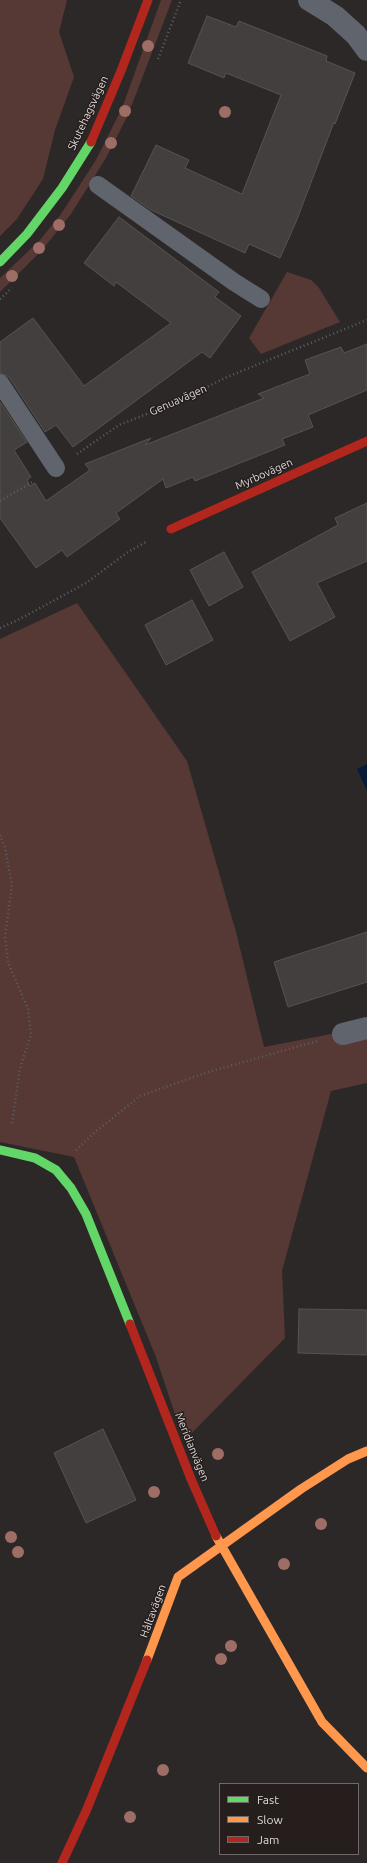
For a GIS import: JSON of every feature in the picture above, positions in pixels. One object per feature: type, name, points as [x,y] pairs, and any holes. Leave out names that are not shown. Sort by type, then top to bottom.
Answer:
[{"type":"street","name":"Skutehagsvägen","points":[[0,262],[27,234],[53,200],[91,141],[121,71],[148,0]]},
{"type":"street","points":[[318,2],[356,35],[367,50]]},
{"type":"street","name":"Myrbovägen","points":[[171,529],[367,441]]},
{"type":"street","points":[[343,1034],[367,1028]]},
{"type":"street","name":"Meridianvägen","points":[[4,1150],[35,1158],[56,1170],[71,1188],[86,1214],[191,1479],[221,1546],[322,1722],[367,1768]]},
{"type":"street","name":"Håltavägen","points":[[62,1863],[127,1712],[178,1577],[301,1489],[348,1459],[367,1451]]},
{"type":"lane","points":[[98,185],[234,282],[261,298]]},
{"type":"lane","points":[[0,383],[56,468]]},
{"type":"path","name":"Genuavägen","points":[[0,501],[56,468],[118,425],[177,402],[227,378],[367,320]]},
{"type":"path","points":[[0,628],[18,620],[86,583],[128,552],[160,533],[171,529]]},
{"type":"path","points":[[0,836],[5,848],[12,885],[5,936],[8,962],[28,1009],[31,1035],[20,1068],[4,1150]]},
{"type":"path","points":[[56,1170],[94,1133],[140,1096],[205,1073],[343,1034]]},
{"type":"shaded area","points":[[0,0],[67,0],[59,32],[74,77],[55,130],[43,179],[17,219],[0,236]]},
{"type":"shaded area","points":[[161,0],[172,0],[128,115],[106,158],[71,214],[43,249],[0,292],[0,278],[40,240],[61,214],[96,160],[122,108]]},
{"type":"shaded area","points":[[287,272],[311,280],[319,288],[340,322],[261,354],[249,338]]},
{"type":"shaded area","points":[[77,603],[187,761],[236,932],[264,1047],[367,1027],[367,1083],[331,1091],[282,1271],[285,1338],[184,1441],[156,1357],[74,1157],[0,1142],[0,639]]},
{"type":"water","points":[[367,764],[367,791],[357,769]]},
{"type":"building","points":[[207,16],[236,27],[239,21],[327,56],[326,61],[355,73],[335,124],[334,122],[296,222],[280,258],[249,244],[245,253],[151,210],[131,196],[156,145],[189,160],[185,168],[242,194],[281,95],[226,73],[224,78],[188,63]]},
{"type":"building","points":[[119,217],[219,292],[215,297],[241,316],[210,358],[202,352],[73,447],[56,425],[45,432],[9,377],[0,373],[0,342],[33,318],[84,386],[171,323],[116,282],[114,286],[84,263]]},
{"type":"building","points":[[367,344],[367,390],[308,415],[313,427],[282,439],[285,445],[195,481],[193,477],[166,488],[163,479],[116,513],[120,519],[67,557],[62,550],[36,568],[0,518],[0,402],[27,442],[14,450],[31,477],[27,480],[30,486],[35,483],[46,501],[90,470],[85,464],[151,438],[145,445],[264,398],[258,394],[310,374],[305,360],[341,347],[344,353]]},
{"type":"building","points":[[367,503],[367,561],[317,583],[335,617],[290,641],[252,572],[338,525],[335,518]]},
{"type":"building","points":[[224,552],[243,587],[209,606],[190,570]]},
{"type":"building","points":[[192,600],[213,640],[166,665],[145,625]]},
{"type":"building","points":[[367,932],[367,982],[288,1007],[274,962]]},
{"type":"building","points":[[299,1309],[367,1310],[367,1355],[298,1353]]},
{"type":"building","points":[[103,1429],[136,1500],[86,1523],[54,1453]]},
{"type":"traffic: fast","points":[[0,262],[27,234],[62,188],[91,142]]},
{"type":"traffic: fast","points":[[0,1150],[35,1158],[56,1170],[71,1188],[86,1214],[130,1324]]},
{"type":"traffic: slow","points":[[147,1660],[178,1577],[301,1489],[348,1459],[367,1451]]},
{"type":"traffic: slow","points":[[216,1536],[322,1722],[367,1768]]},
{"type":"traffic: jam","points":[[91,142],[121,71],[148,0]]},
{"type":"traffic: jam","points":[[171,529],[367,441]]},
{"type":"traffic: jam","points":[[130,1324],[191,1479],[216,1536]]},
{"type":"traffic: jam","points":[[62,1863],[87,1809],[147,1660]]}]
